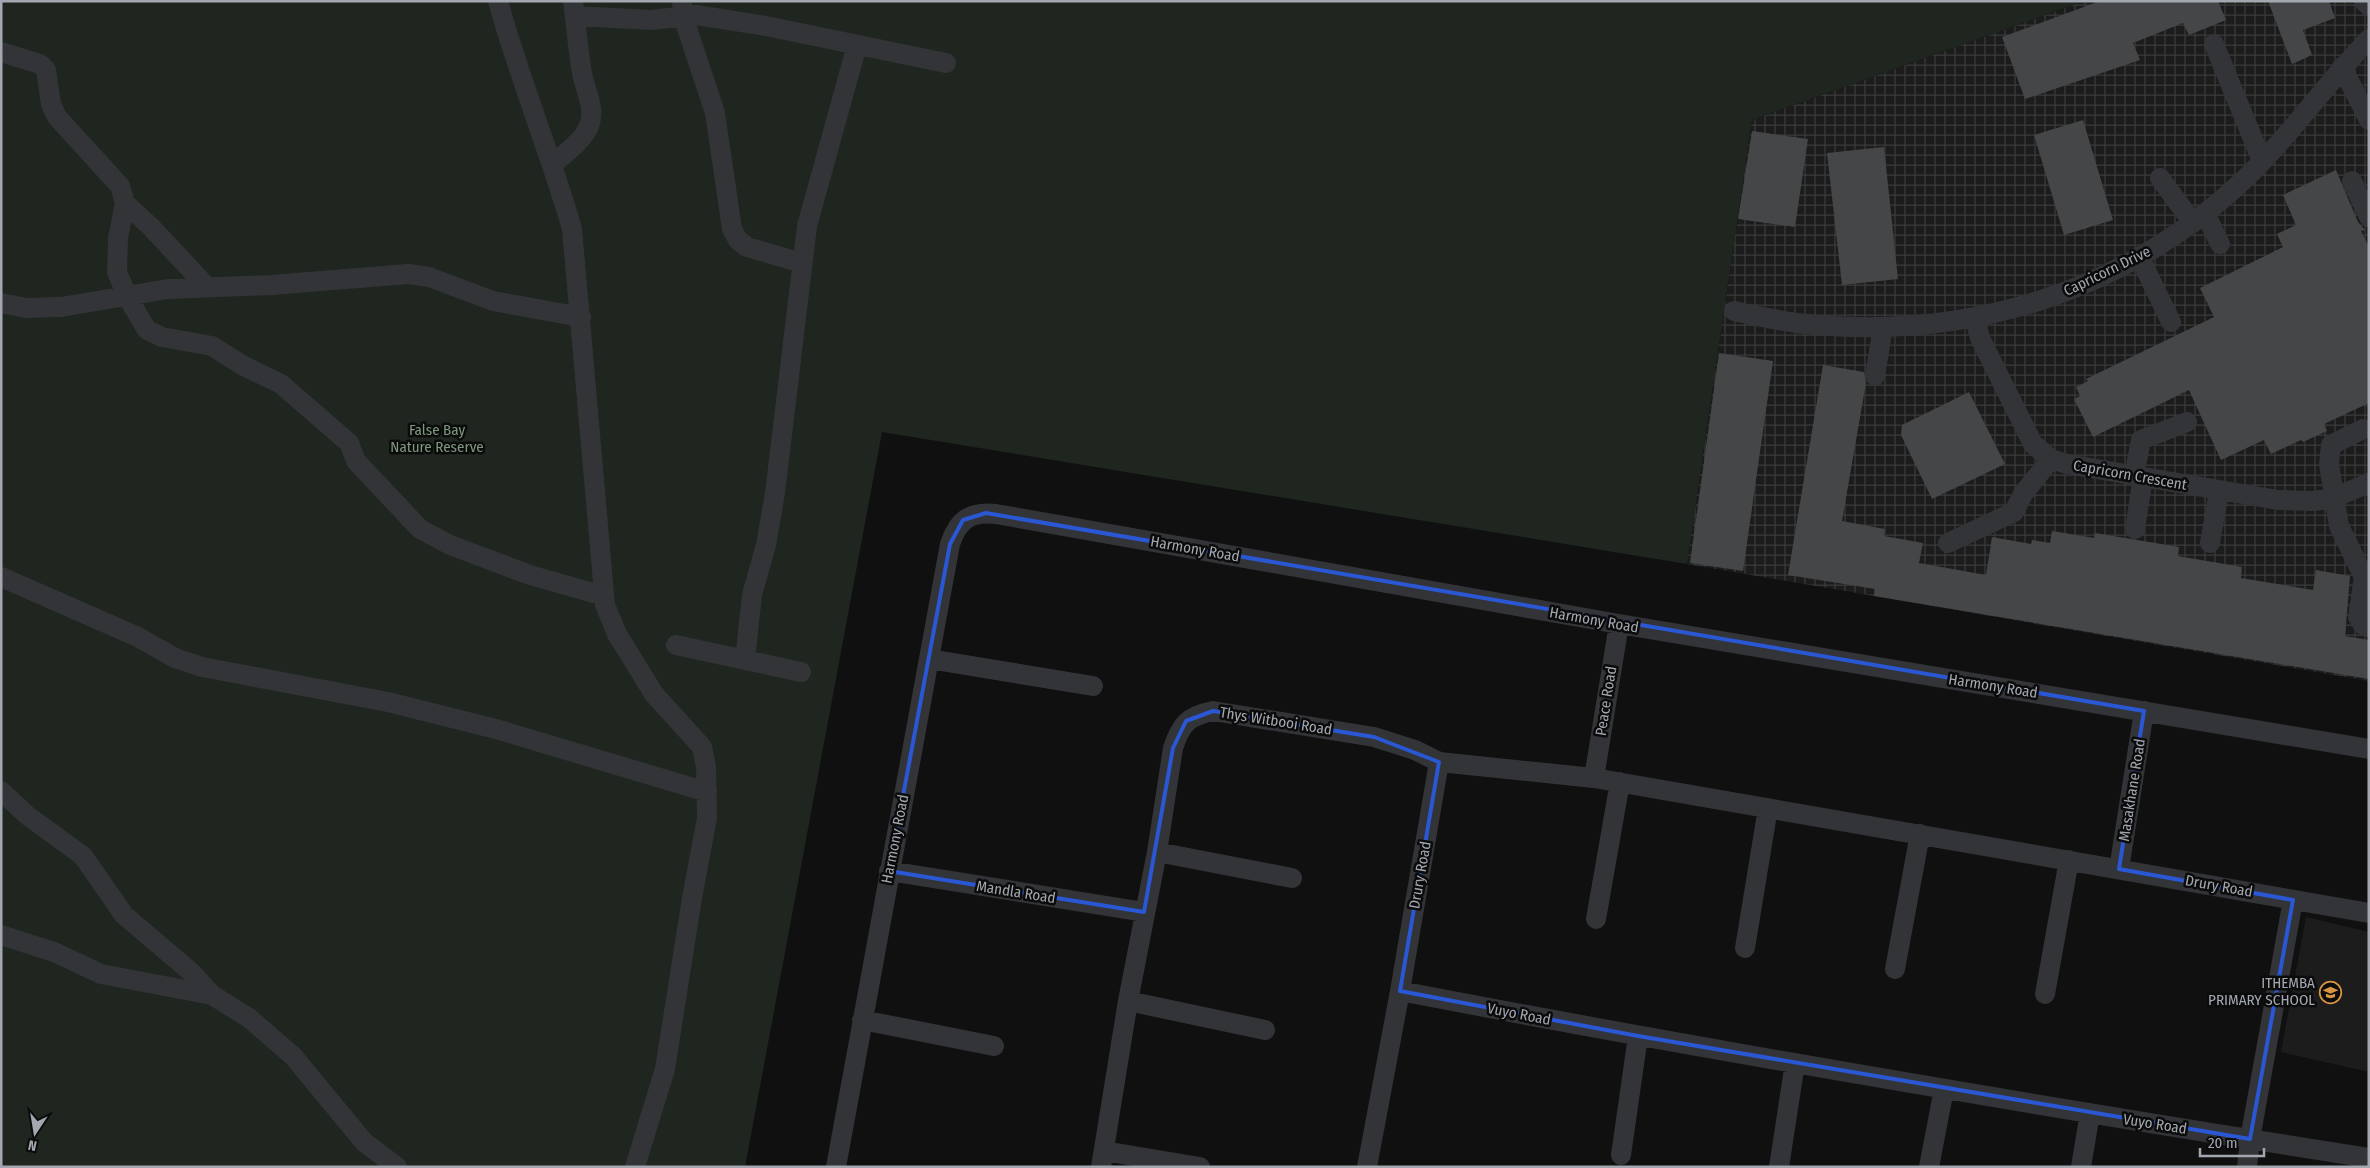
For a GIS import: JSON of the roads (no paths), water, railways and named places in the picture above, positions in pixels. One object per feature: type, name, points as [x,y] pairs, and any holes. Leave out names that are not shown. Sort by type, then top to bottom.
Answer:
[{"type":"street","points":[[498,1],[510,45],[553,164],[572,229],[605,604],[617,634],[654,694],[702,747],[706,767],[707,818],[692,898],[665,1069],[635,1167]]},
{"type":"street","points":[[2364,1],[2369,6]]},
{"type":"street","points":[[553,164],[574,144],[588,128],[591,121],[591,104],[582,75],[574,8],[650,20],[683,9],[696,15],[766,26],[946,63]]},
{"type":"street","points":[[683,9],[715,113],[732,229],[738,240],[747,247],[802,263]]},
{"type":"street","name":"Capricorn Drive","points":[[1734,312],[1814,325],[1883,327],[1932,324],[1976,318],[2075,289],[2140,258],[2199,218],[2262,161],[2369,38]]},
{"type":"street","points":[[2214,44],[2262,161]]},
{"type":"street","points":[[745,660],[752,595],[766,545],[775,493],[807,226],[857,45]]},
{"type":"street","points":[[1,52],[40,64],[46,70],[51,104],[57,117],[120,186],[125,203],[118,238],[117,272],[147,330],[162,337],[212,346],[242,365],[281,384],[349,443],[356,461],[420,529],[450,545],[530,575],[604,596]]},
{"type":"street","points":[[2342,67],[2369,120]]},
{"type":"street","points":[[2160,178],[2199,218],[2220,244]]},
{"type":"street","points":[[2352,181],[2369,216]]},
{"type":"street","points":[[125,203],[151,227],[207,287]]},
{"type":"street","points":[[2140,258],[2171,322]]},
{"type":"street","points":[[1,303],[26,308],[61,307],[127,294],[168,289],[272,285],[408,274],[430,277],[493,301],[581,317]]},
{"type":"street","name":"Capricorn Crescent","points":[[1976,318],[1980,338],[2033,444],[2051,459],[2067,464],[2297,502],[2333,498],[2369,483]]},
{"type":"street","points":[[1875,376],[1883,327]]},
{"type":"street","points":[[2135,529],[2141,440],[2188,422]]},
{"type":"street","points":[[2363,429],[2332,445],[2329,464],[2339,526],[2364,577],[2358,617],[2363,625],[2369,627]]},
{"type":"street","points":[[1948,543],[2014,512],[2023,494],[2051,459]]},
{"type":"street","points":[[2210,543],[2219,490]]},
{"type":"street","name":"Harmony Road","points":[[836,1167],[950,544],[955,529],[964,520],[986,513],[1619,624],[2369,749]]},
{"type":"street","points":[[1,577],[138,637],[175,658],[202,667],[388,702],[496,729],[707,792]]},
{"type":"street","name":"Peace Road","points":[[1594,778],[1619,624]]},
{"type":"street","points":[[676,645],[801,672]]},
{"type":"street","points":[[929,659],[1093,686]]},
{"type":"street","name":"Thys Witbooi Road","points":[[1200,1167],[1102,1159],[1128,1001],[1157,852],[1173,748],[1178,732],[1186,721],[1199,714],[1213,711],[1374,737],[1415,750],[1439,762]]},
{"type":"street","name":"Masakhane Road","points":[[2119,868],[2144,711]]},
{"type":"street","name":"Drury Road","points":[[1367,1167],[1400,991],[1439,762],[1620,782],[2369,913]]},
{"type":"street","points":[[1596,919],[1620,782]]},
{"type":"street","points":[[1,792],[28,816],[83,856],[124,915],[192,972],[212,995],[249,1018],[293,1056],[364,1142],[397,1167]]},
{"type":"street","points":[[1745,948],[1768,808]]},
{"type":"street","points":[[1895,969],[1920,834]]},
{"type":"street","points":[[1157,852],[1292,878]]},
{"type":"street","points":[[2045,994],[2069,860]]},
{"type":"street","name":"Mandla Road","points":[[889,871],[1144,912]]},
{"type":"street","points":[[2247,1167],[2250,1140],[2293,900]]},
{"type":"street","points":[[1,935],[54,952],[101,974],[212,995]]},
{"type":"street","name":"Vuyo Road","points":[[1400,991],[1638,1036],[1944,1089],[2369,1158]]},
{"type":"street","points":[[1128,1001],[1265,1030]]},
{"type":"street","points":[[862,1020],[994,1046]]},
{"type":"street","points":[[1621,1155],[1638,1036]]},
{"type":"street","points":[[1779,1167],[1795,1062]]},
{"type":"street","points":[[1929,1167],[1944,1089]]},
{"type":"street","points":[[2081,1167],[2090,1113]]},
{"type":"place","name":"ITHEMBA PRIMARY SCHOOL","points":[[2331,992]]},
{"type":"park label","name":"False Bay Nature Reserve","points":[[437,438]]}]
